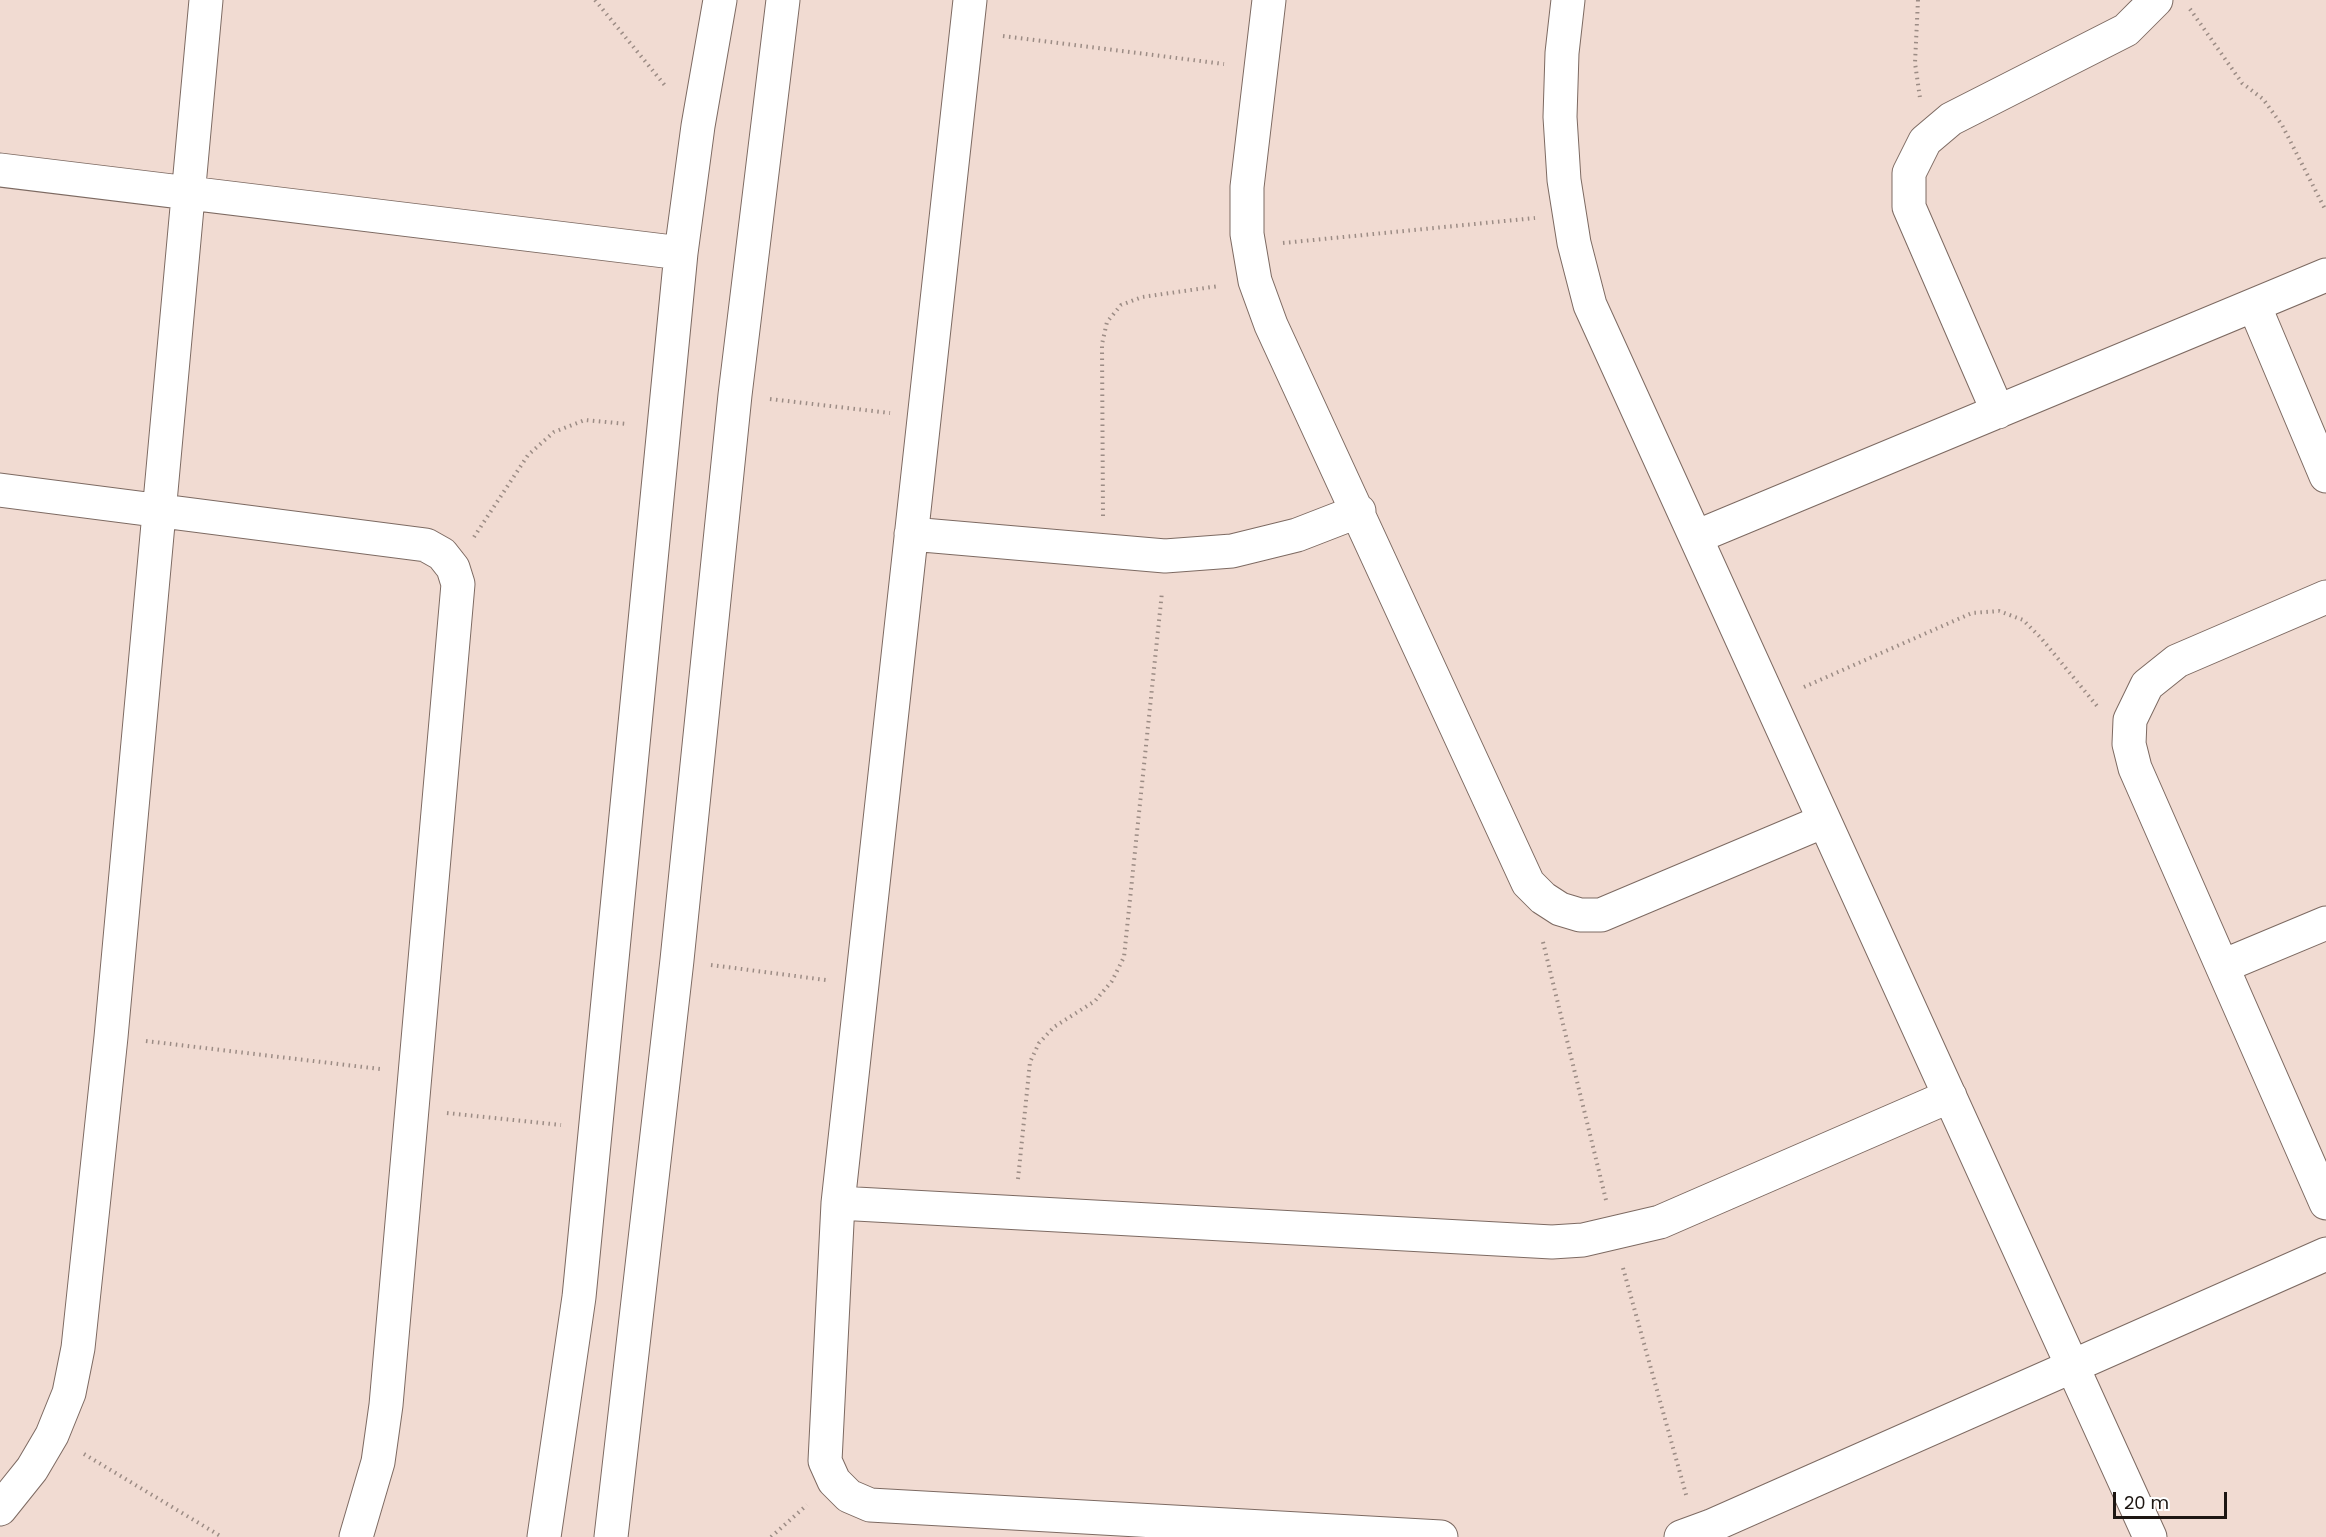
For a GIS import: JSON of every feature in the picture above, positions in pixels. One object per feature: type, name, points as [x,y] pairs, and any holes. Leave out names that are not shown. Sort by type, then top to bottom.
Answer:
[{"type":"street","points":[[0,1509],[32,1469],[52,1435],[69,1393],[78,1348],[111,1037],[206,0]]},
{"type":"street","points":[[544,1537],[579,1297],[681,253],[698,126],[720,0]]},
{"type":"street","points":[[611,1537],[677,960],[735,395],[783,0]]},
{"type":"street","points":[[1269,0],[1247,187],[1248,247],[1255,281],[1271,325],[1359,511],[1528,883],[1543,898],[1560,909],[1580,915],[1601,915],[1824,821]]},
{"type":"street","points":[[1568,0],[1562,53],[1560,117],[1569,214],[1590,305],[2150,1537]]},
{"type":"street","points":[[1998,412],[1909,207],[1909,173],[1925,141],[1951,119],[2126,30],[2156,0]]},
{"type":"street","points":[[968,16],[838,1203],[825,1461],[834,1481],[849,1496],[870,1505],[1440,1537]]},
{"type":"street","points":[[0,170],[681,253]]},
{"type":"street","points":[[1695,537],[2326,275]]},
{"type":"street","points":[[2254,305],[2326,476]]},
{"type":"street","points":[[0,490],[409,542],[426,545],[442,554],[453,568],[458,584],[459,601],[386,1405],[378,1462],[356,1537]]},
{"type":"street","points":[[911,534],[1165,556],[1232,551],[1254,546],[1297,536],[1359,511]]},
{"type":"street","points":[[2326,597],[2177,661],[2147,685],[2130,720],[2129,744],[2135,768],[2326,1203]]},
{"type":"street","points":[[2223,966],[2326,922]]},
{"type":"street","points":[[838,1203],[1552,1242],[1583,1240],[1660,1222],[1950,1096]]},
{"type":"street","points":[[1681,1537],[2326,1254]]},
{"type":"path","points":[[595,0],[698,126]]},
{"type":"path","points":[[1917,0],[1915,63],[1925,141]]},
{"type":"path","points":[[2185,0],[2237,76],[2263,99],[2282,125],[2326,211]]},
{"type":"path","points":[[968,16],[1261,68]]},
{"type":"path","points":[[1248,247],[1569,214]]},
{"type":"path","points":[[1103,550],[1102,344],[1107,322],[1121,305],[1142,297],[1255,281]]},
{"type":"path","points":[[735,395],[924,416]]},
{"type":"path","points":[[453,568],[528,455],[554,432],[585,420],[664,427]]},
{"type":"path","points":[[1015,1213],[1030,1062],[1040,1043],[1054,1027],[1095,1001],[1112,981],[1124,957],[1165,556]]},
{"type":"path","points":[[1770,701],[1972,613],[1999,611],[2023,620],[2041,638],[2129,744]]},
{"type":"path","points":[[677,960],[862,985]]},
{"type":"path","points":[[111,1037],[416,1073]]},
{"type":"path","points":[[413,1109],[595,1128]]},
{"type":"path","points":[[52,1435],[222,1537]]},
{"type":"path","points":[[771,1537],[834,1481]]}]
